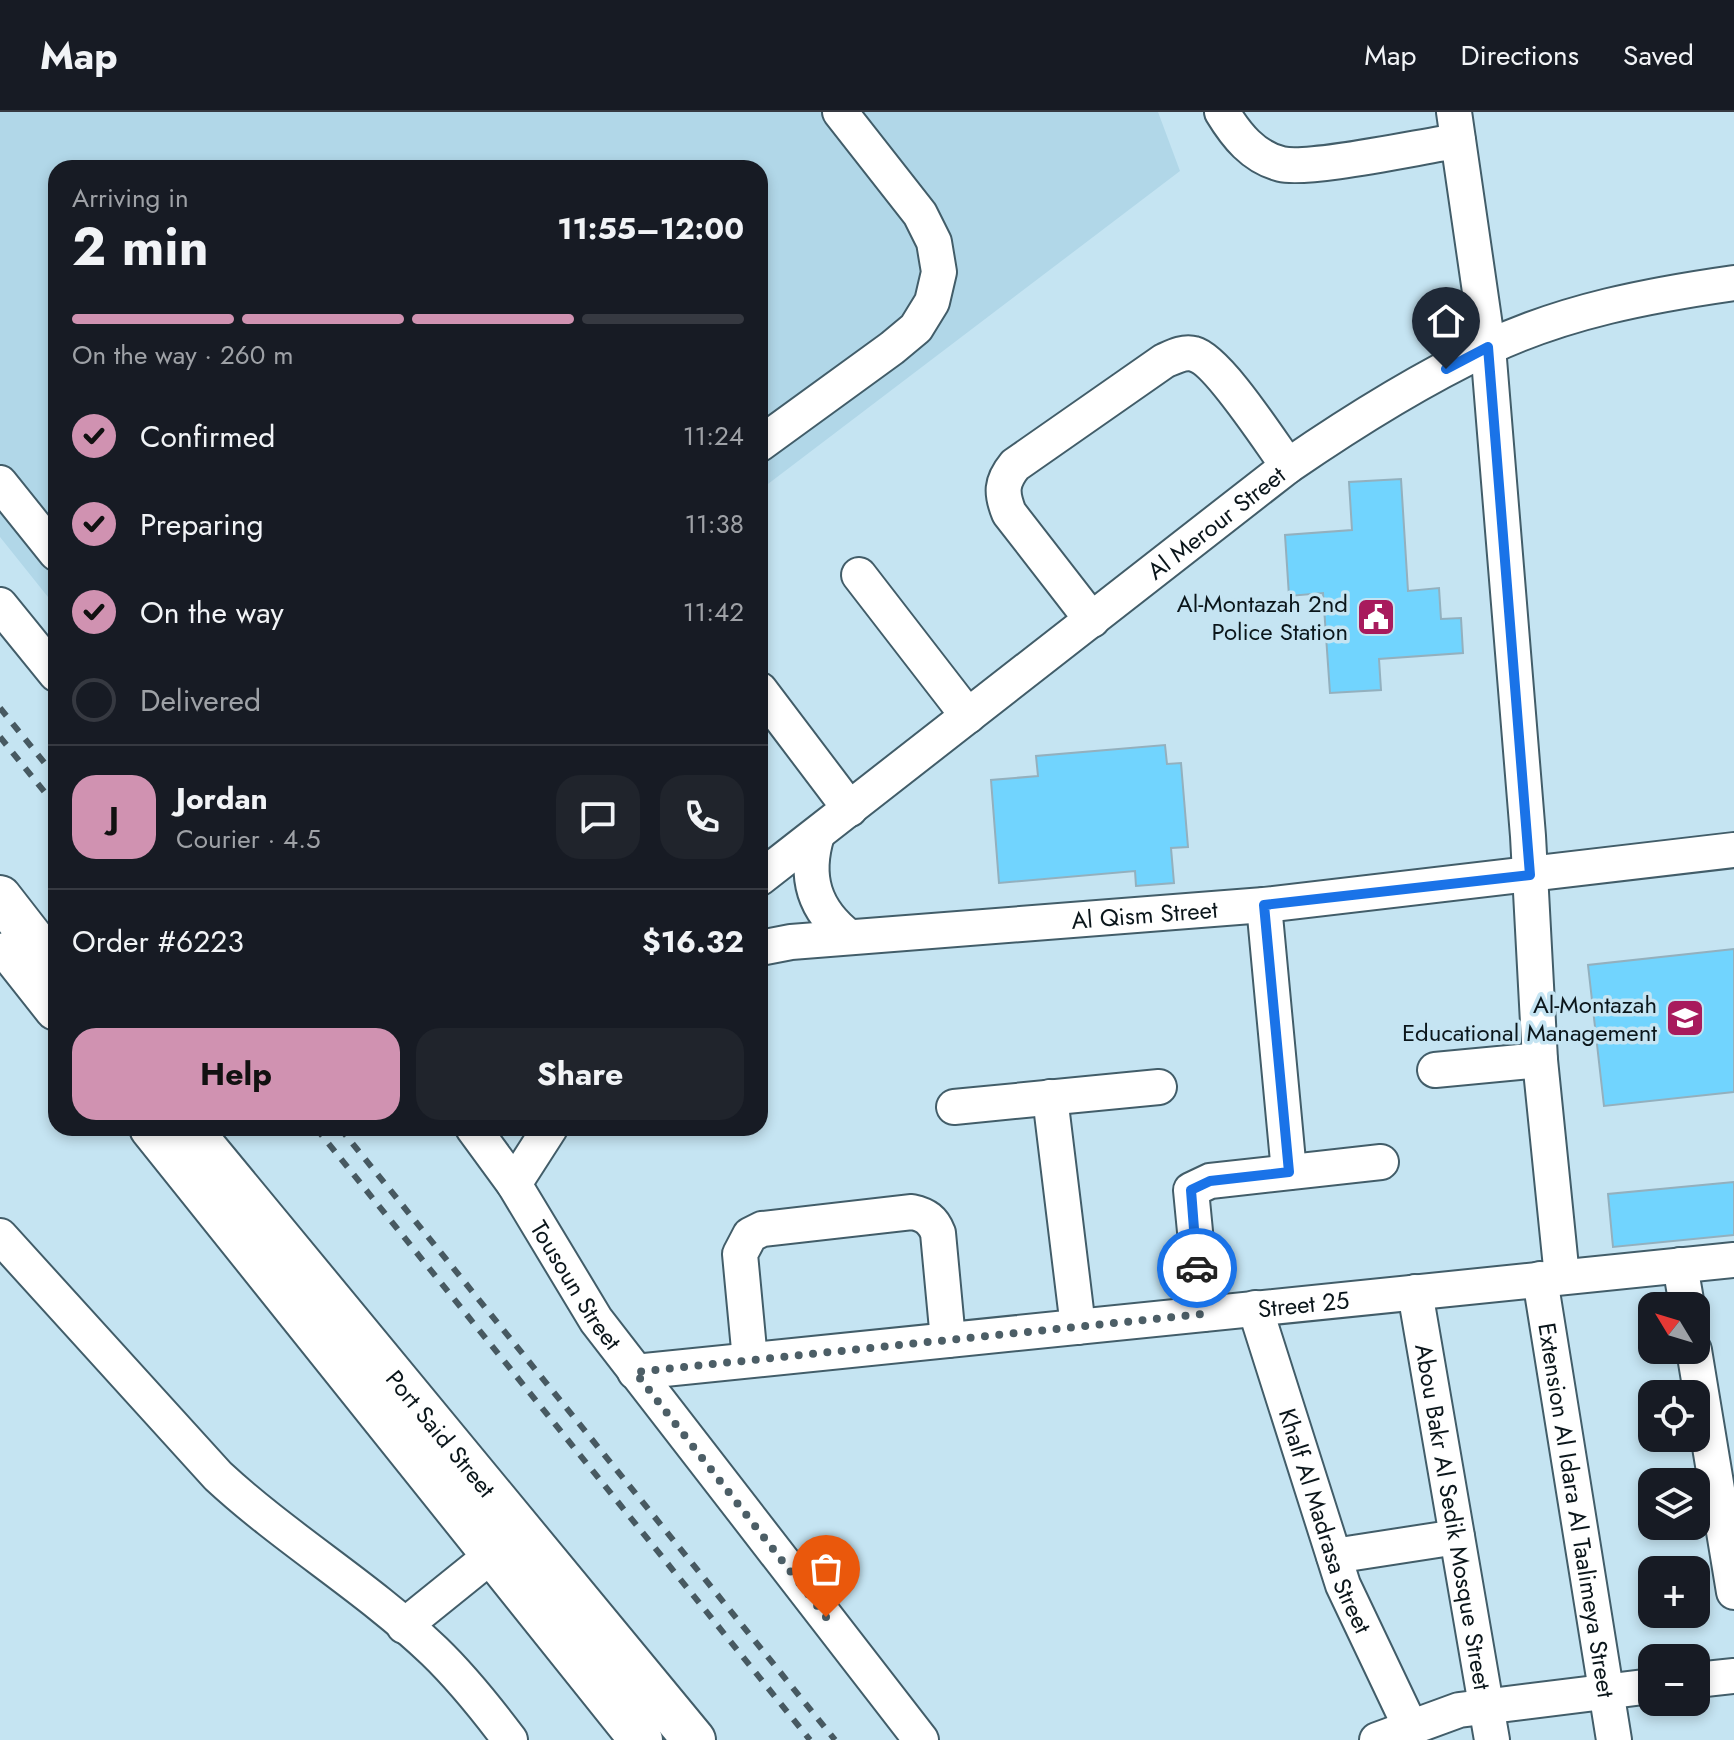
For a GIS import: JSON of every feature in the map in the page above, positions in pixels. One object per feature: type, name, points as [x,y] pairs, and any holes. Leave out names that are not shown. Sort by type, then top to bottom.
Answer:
[{"type":"main road","points":[[0,897],[48,959]]},
{"type":"main road","points":[[0,939],[48,999]]},
{"type":"main road","name":"Port Said Street","points":[[157,1136],[641,1740]]},
{"type":"main road","name":"Port Said Street","points":[[196,1136],[694,1740]]},
{"type":"street","points":[[768,438],[916,328],[932,302],[939,272],[934,242],[920,214],[840,112]]},
{"type":"street","points":[[1222,112],[1234,131],[1255,152],[1293,166],[1456,126]]},
{"type":"street","name":"Extension Al Idara Al Taalimeya Street","points":[[1456,126],[1488,347],[1530,875],[1551,1278],[1614,1740]]},
{"type":"street","name":"Al Merour Street","points":[[768,872],[1288,466],[1375,408],[1488,347],[1614,304],[1734,283]]},
{"type":"street","points":[[1092,620],[1009,513],[1002,495],[1005,478],[1015,465],[1164,361],[1178,354],[1194,354],[1212,364],[1288,466]]},
{"type":"street","points":[[0,483],[48,543]]},
{"type":"street","points":[[859,575],[968,716]]},
{"type":"street","points":[[0,605],[48,664]]},
{"type":"street","points":[[768,701],[850,809]]},
{"type":"street","points":[[817,835],[810,873],[814,892],[833,925],[849,937]]},
{"type":"street","name":"Al Qism Street","points":[[768,947],[849,937],[1264,905],[1734,850]]},
{"type":"street","points":[[1264,905],[1289,1172]]},
{"type":"street","points":[[1435,1070],[1540,1060]]},
{"type":"street","points":[[954,1107],[1159,1087]]},
{"type":"street","points":[[1050,1097],[1078,1327]]},
{"type":"street","name":"Tousoun Street","points":[[479,1136],[514,1184],[573,1283],[635,1372],[921,1740]]},
{"type":"street","points":[[514,1184],[545,1136]]},
{"type":"street","points":[[1203,1314],[1191,1190],[1210,1181],[1381,1162]]},
{"type":"street","points":[[750,1360],[740,1254],[750,1235],[762,1229],[912,1212],[924,1215],[934,1223],[938,1233],[948,1340]]},
{"type":"street","points":[[0,1236],[218,1476],[253,1508],[404,1626],[459,1676],[510,1740]]},
{"type":"street","name":"Street 25","points":[[635,1372],[1734,1260]]},
{"type":"street","points":[[1680,1265],[1685,1292]]},
{"type":"street","name":"Abou Bakr Al Sedik Mosque Street","points":[[1415,1292],[1492,1740]]},
{"type":"street","name":"Khalf Al Madrasa Street","points":[[1255,1308],[1343,1585],[1410,1726]]},
{"type":"street","points":[[1696,1364],[1734,1592]]},
{"type":"street","points":[[1334,1556],[1457,1537]]},
{"type":"street","points":[[404,1626],[492,1555]]},
{"type":"street","points":[[1710,1679],[1734,1676]]},
{"type":"street","points":[[1377,1740],[1410,1726],[1487,1705],[1638,1688]]},
{"type":"shaded area","points":[[0,112],[1158,112],[1180,171],[768,484],[768,160],[48,160],[48,597],[0,537]]},
{"type":"building","points":[[1401,479],[1408,591],[1439,588],[1441,619],[1461,618],[1463,653],[1379,659],[1381,690],[1330,693],[1323,593],[1289,596],[1285,535],[1352,530],[1349,482]]},
{"type":"building","points":[[1165,745],[1167,764],[1181,763],[1188,847],[1171,848],[1174,883],[1136,886],[1135,871],[999,883],[991,780],[1038,776],[1036,756]]},
{"type":"building","points":[[1734,949],[1734,1092],[1604,1106],[1588,965]]},
{"type":"building","points":[[1734,1182],[1734,1235],[1613,1247],[1608,1194]]},
{"type":"railway","points":[[0,708],[48,767]]},
{"type":"railway","points":[[0,737],[48,796]]},
{"type":"railway","points":[[322,1136],[810,1740]]},
{"type":"railway","points":[[346,1136],[835,1740]]},
{"type":"way so far","points":[[826,1617],[635,1372],[1203,1314],[1197,1268]]},
{"type":"place","name":"Al-Montazah 2nd Police Station","points":[[1376,617]]},
{"type":"place","name":"Al-Montazah Educational Management","points":[[1685,1018]]},
{"type":"route","points":[[1197,1268],[1191,1190],[1198,1184],[1210,1181],[1289,1172],[1264,905],[1530,875],[1488,347],[1446,369]]}]
